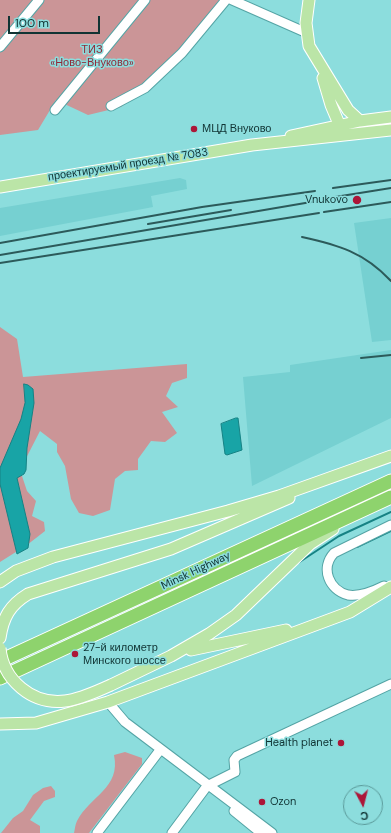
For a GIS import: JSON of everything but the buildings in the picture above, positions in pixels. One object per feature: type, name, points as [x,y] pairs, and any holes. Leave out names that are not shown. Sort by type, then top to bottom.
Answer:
[{"type":"highway","name":"Minsk Highway","points":[[0,661],[391,480]]},
{"type":"highway","name":"Minsk Highway","points":[[0,678],[391,497]]},
{"type":"main road","points":[[309,0],[307,33],[309,46],[348,110],[360,121]]},
{"type":"main road","points":[[320,65],[331,105],[343,124]]},
{"type":"main road","points":[[344,136],[343,124],[348,110]]},
{"type":"main road","name":"проектируемый проезд № 7083","points":[[0,187],[257,144],[343,124],[391,117]]},
{"type":"main road","name":"проектируемый проезд № 7083","points":[[257,144],[391,130]]},
{"type":"main road","points":[[0,582],[16,571],[53,557],[201,519],[321,482],[371,463],[391,458]]},
{"type":"main road","points":[[1,632],[10,608],[17,601],[28,594],[171,549],[281,503],[321,482]]},
{"type":"main road","points":[[0,648],[2,661],[14,681],[31,695],[42,699],[64,701],[111,685],[172,656],[209,634],[236,615],[310,544],[366,509]]},
{"type":"main road","points":[[0,724],[36,723],[108,702],[350,612],[391,587]]},
{"type":"main road","points":[[172,656],[204,646],[329,620]]},
{"type":"street","points":[[0,47],[39,0]]},
{"type":"street","points":[[55,110],[145,0]]},
{"type":"street","points":[[111,106],[145,88],[182,53],[226,0]]},
{"type":"street","points":[[232,0],[307,33]]},
{"type":"street","points":[[391,525],[334,553],[329,559],[327,566],[330,582],[335,588],[349,595],[372,592],[391,583]]},
{"type":"street","points":[[172,833],[207,786],[235,772],[234,760],[237,756],[391,684]]},
{"type":"street","points":[[108,702],[125,722],[207,786],[272,833]]},
{"type":"street","points":[[97,833],[157,747]]},
{"type":"street","points":[[207,786],[220,800],[261,833]]},
{"type":"shaded area","points":[[180,178],[186,180],[187,189],[151,196],[153,207],[0,236],[0,208]]},
{"type":"shaded area","points":[[391,218],[391,340],[372,342],[354,223]]},
{"type":"shaded area","points":[[391,350],[391,418],[252,486],[243,377],[290,372],[290,365]]},
{"type":"shaded area","points":[[24,384],[33,389],[34,403],[27,448],[26,470],[24,474],[17,478],[30,534],[28,548],[17,554],[0,484],[0,468],[21,419],[25,403]]},
{"type":"shaded area","points":[[238,418],[242,450],[227,455],[225,454],[221,424]]},
{"type":"green space","name":"ТИЗ «Ново-Внуково»","points":[[0,0],[226,0],[154,84],[121,107],[88,115],[56,100],[38,130],[0,135]]},
{"type":"green space","points":[[0,327],[17,339],[23,377],[187,364],[187,378],[172,383],[166,396],[178,407],[162,412],[177,433],[165,442],[151,441],[138,459],[138,470],[125,471],[115,479],[110,510],[93,516],[79,513],[71,499],[65,466],[57,452],[57,444],[40,431],[20,470],[27,491],[36,501],[32,516],[44,522],[45,531],[27,545],[0,562]]},
{"type":"green space","points":[[125,752],[142,758],[142,764],[89,833],[74,833],[76,822],[83,812],[109,784],[113,776],[115,766],[114,755]]},
{"type":"green space","points":[[51,786],[55,791],[55,797],[44,801],[30,820],[40,826],[40,833],[1,833],[13,818],[23,811],[33,795],[43,788]]},
{"type":"waterway","points":[[295,565],[339,536],[391,512]]},
{"type":"waterway","points":[[357,547],[391,531]]},
{"type":"railway","points":[[333,188],[391,180]]},
{"type":"railway","points":[[335,197],[391,188]]},
{"type":"railway","points":[[0,243],[202,207],[315,191]]},
{"type":"railway","points":[[0,255],[317,201]]},
{"type":"railway","points":[[324,212],[391,202]]},
{"type":"railway","points":[[148,224],[231,210]]},
{"type":"railway","points":[[0,263],[319,213]]},
{"type":"railway","points":[[302,237],[327,243],[350,251],[371,263],[391,281]]},
{"type":"railway","points":[[361,358],[391,355]]},
{"type":"place","name":"МЦД Внуково","points":[[194,129]]},
{"type":"place","name":"Vnukovo","points":[[357,200]]},
{"type":"place","name":"27-й километр Минского шоссе","points":[[75,654]]},
{"type":"place","name":"Health planet","points":[[341,743]]},
{"type":"place","name":"Ozon","points":[[262,802]]}]
